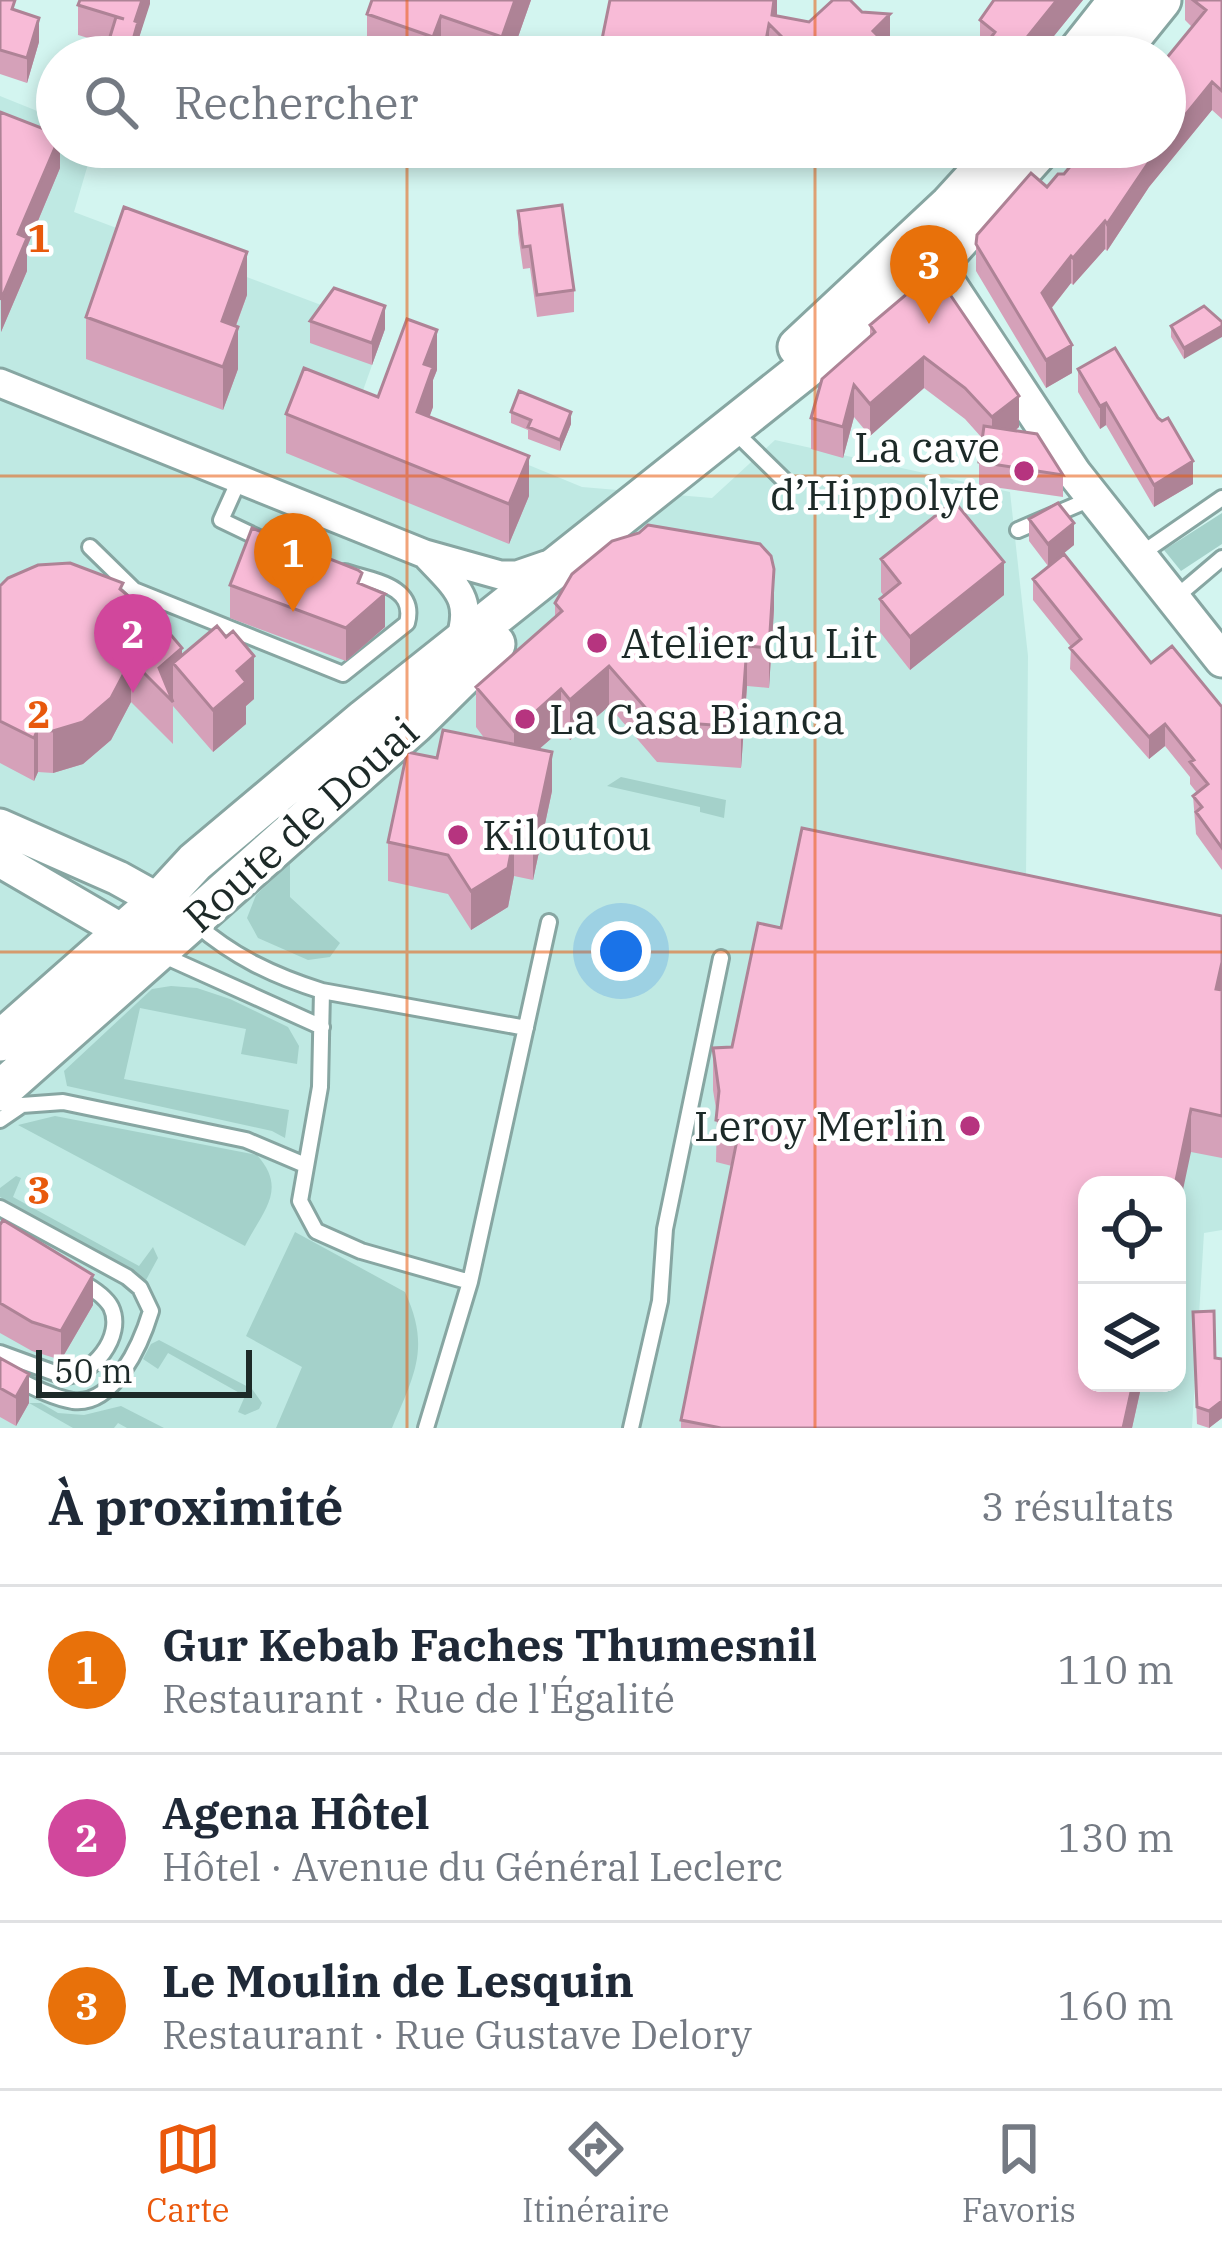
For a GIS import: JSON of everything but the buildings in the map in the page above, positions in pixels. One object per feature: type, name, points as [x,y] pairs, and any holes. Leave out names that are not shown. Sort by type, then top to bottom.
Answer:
[{"type":"main road","points":[[1090,36],[1119,0]]},
{"type":"main road","points":[[1132,36],[1161,0]]},
{"type":"main road","points":[[927,250],[988,168]]},
{"type":"main road","points":[[177,910],[195,862],[364,719],[600,546],[728,424],[1019,168]]},
{"type":"main road","name":"Route de Douai","points":[[0,1090],[141,942],[426,712],[600,546]]},
{"type":"main road","points":[[0,1041],[141,942]]},
{"type":"street","points":[[927,250],[1093,499],[1220,653]]},
{"type":"street","points":[[2,390],[425,554],[489,574],[517,575],[600,546]]},
{"type":"street","points":[[425,554],[461,593],[467,618],[458,646]]},
{"type":"street","points":[[0,826],[177,910]]},
{"type":"street","points":[[0,860],[141,942]]},
{"type":"lane","points":[[728,424],[788,484]]},
{"type":"lane","points":[[239,480],[221,520],[278,548]]},
{"type":"lane","points":[[1138,556],[1222,498]]},
{"type":"lane","points":[[1018,530],[1093,499]]},
{"type":"lane","points":[[90,547],[134,590],[343,674],[407,623],[410,613],[408,603],[388,585],[339,570]]},
{"type":"lane","points":[[1174,600],[1222,558]]},
{"type":"lane","points":[[177,910],[226,950],[282,978],[322,991],[526,1028]]},
{"type":"lane","points":[[426,1428],[470,1282],[549,922]]},
{"type":"lane","points":[[141,942],[322,1027]]},
{"type":"lane","points":[[631,1428],[660,1301],[665,1229],[721,958]]},
{"type":"lane","points":[[322,991],[320,1087],[300,1201],[316,1231],[361,1251],[470,1282]]},
{"type":"lane","points":[[0,1120],[22,1105],[62,1102],[246,1140],[305,1165]]},
{"type":"lane","points":[[0,1208],[127,1277],[140,1288],[151,1311],[127,1364],[97,1398],[78,1402],[58,1397],[0,1371]]},
{"type":"lane","points":[[0,1353],[63,1376],[94,1367],[115,1326],[113,1314],[108,1302],[67,1274]]},
{"type":"shaded area","points":[[0,96],[36,111],[36,168],[87,168],[74,212],[385,329],[361,396],[582,487],[712,498],[775,440],[1010,492],[1028,656],[1026,877],[1222,927],[1222,1230],[1204,1233],[1192,1428],[0,1428]]},
{"type":"green space","points":[[1222,513],[1222,544],[1181,571],[1164,550]]},
{"type":"green space","points":[[621,777],[726,800],[724,818],[700,812],[700,807],[607,786]]},
{"type":"green space","points":[[290,863],[290,897],[340,943],[330,957],[308,960],[258,938],[247,918],[256,895]]},
{"type":"green space","points":[[197,988],[230,999],[288,1027],[299,1046],[297,1064],[241,1054],[246,1029],[140,1008],[124,1079],[289,1110],[285,1138],[272,1131],[67,1086],[64,1071],[152,989]]},
{"type":"green space","points":[[55,1116],[257,1155],[271,1179],[265,1211],[245,1246],[18,1125]]},
{"type":"green space","points":[[16,1176],[21,1178],[13,1197],[139,1266],[153,1247],[158,1258],[146,1280],[0,1197],[0,1188]]},
{"type":"green space","points":[[295,1232],[405,1292],[418,1346],[413,1376],[392,1428],[276,1428],[302,1367],[246,1336]]},
{"type":"green space","points":[[159,1340],[252,1389],[262,1403],[259,1409],[245,1415],[238,1412],[245,1396],[168,1353],[158,1369],[143,1359]]},
{"type":"green space","points":[[29,1403],[84,1415],[121,1406],[164,1428],[127,1428],[118,1423],[114,1428],[73,1428]]},
{"type":"place","name":"Le Moulin de Lesquin","points":[[929,324]]},
{"type":"place","name":"La cave d’Hippolyte","points":[[1024,471]]},
{"type":"place","name":"Gur Kebab Faches Thumesnil","points":[[293,612]]},
{"type":"place","name":"Atelier du Lit","points":[[597,643]]},
{"type":"place","name":"Agena Hôtel","points":[[133,693]]},
{"type":"place","name":"La Casa Bianca","points":[[525,719]]},
{"type":"place","name":"Kiloutou","points":[[458,835]]},
{"type":"place","name":"Leroy Merlin","points":[[970,1126]]}]
